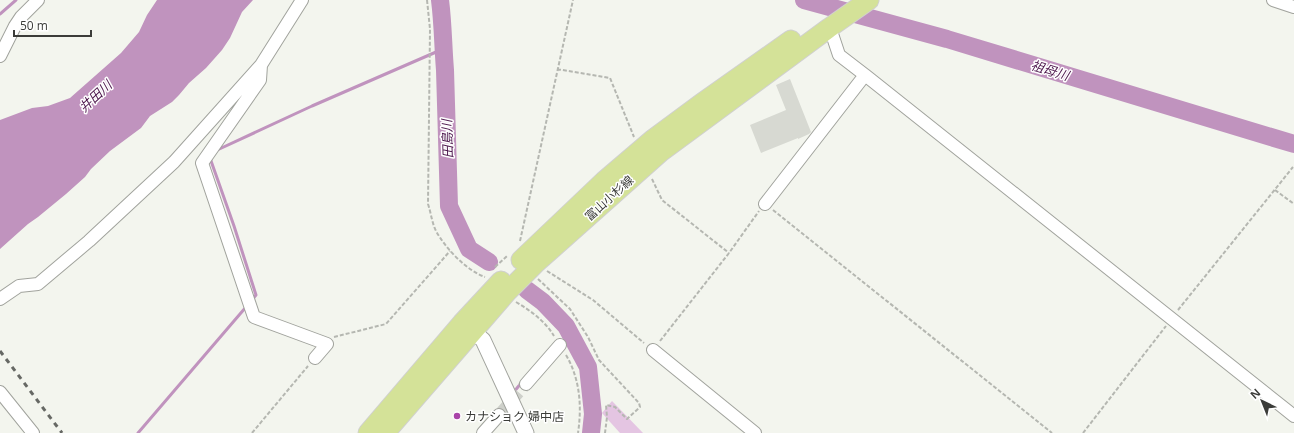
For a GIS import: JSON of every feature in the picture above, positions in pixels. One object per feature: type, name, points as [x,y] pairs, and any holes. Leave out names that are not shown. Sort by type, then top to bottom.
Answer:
[{"type":"main road","name":"富山小杉線","points":[[368,433],[468,327],[532,267],[662,151],[856,2]]},
{"type":"main road","name":"富山小杉線","points":[[385,433],[526,254],[604,181],[652,140],[702,103],[829,23]]},
{"type":"street","points":[[0,56],[21,17],[38,0]]},
{"type":"street","points":[[0,299],[19,286],[38,284],[89,241],[174,162],[261,65],[302,0]]},
{"type":"street","points":[[1273,0],[1294,7]]},
{"type":"street","points":[[829,23],[839,55],[1294,416]]},
{"type":"street","points":[[261,65],[260,80],[202,163],[254,317],[327,344],[315,358]]},
{"type":"street","points":[[765,204],[864,75]]},
{"type":"street","points":[[468,327],[483,340],[526,433]]},
{"type":"street","points":[[526,384],[560,345]]},
{"type":"street","points":[[653,350],[755,433]]},
{"type":"street","points":[[0,392],[33,433]]},
{"type":"street","points":[[483,433],[499,415]]},
{"type":"path","points":[[427,0],[430,29],[428,204],[436,230],[450,251],[464,264],[485,278],[490,273]]},
{"type":"path","points":[[519,244],[572,0]]},
{"type":"path","points":[[557,69],[610,78],[637,143]]},
{"type":"path","points":[[1083,433],[1293,167]]},
{"type":"path","points":[[650,175],[662,200],[729,253]]},
{"type":"path","points":[[1275,190],[1294,204]]},
{"type":"path","points":[[532,267],[593,300],[653,350],[729,253],[765,204],[1052,433]]},
{"type":"path","points":[[327,344],[333,337],[386,324],[450,251]]},
{"type":"path","points":[[495,268],[509,254]]},
{"type":"path","points":[[532,267],[548,287],[570,309],[588,337],[599,360],[640,407],[627,419],[615,407],[606,405],[607,417],[605,433]]},
{"type":"path","points":[[252,433],[315,358]]},
{"type":"shaded area","points":[[612,401],[643,433],[620,433],[602,413]]},
{"type":"water","name":"井田川","points":[[157,0],[253,0],[242,12],[230,38],[222,50],[172,102],[150,116],[141,128],[110,151],[66,194],[28,224],[0,249],[0,120],[32,108],[48,106],[70,98],[121,53],[139,32],[147,15]]},
{"type":"building","points":[[790,79],[811,132],[798,139],[761,153],[750,125],[786,110],[776,85]]},
{"type":"waterway","points":[[0,14],[16,0]]},
{"type":"waterway","name":"田島川","points":[[440,0],[445,70],[449,206],[469,249],[489,262]]},
{"type":"waterway","name":"祖母川","points":[[804,0],[947,39],[1294,144]]},
{"type":"waterway","points":[[215,151],[312,106],[443,49]]},
{"type":"waterway","points":[[210,158],[256,295],[251,301]]},
{"type":"waterway","name":"田島川","points":[[527,290],[543,302],[566,326],[588,367],[593,414],[591,433]]},
{"type":"waterway","points":[[138,433],[246,307]]},
{"type":"waterway","points":[[513,393],[522,382]]},
{"type":"waterway","points":[[497,412],[507,401]]},
{"type":"tunnel","points":[[499,415],[526,384]]},
{"type":"railway","points":[[0,351],[62,433]]},
{"type":"place","name":"カナショク 婦中店","points":[[457,416]]}]
